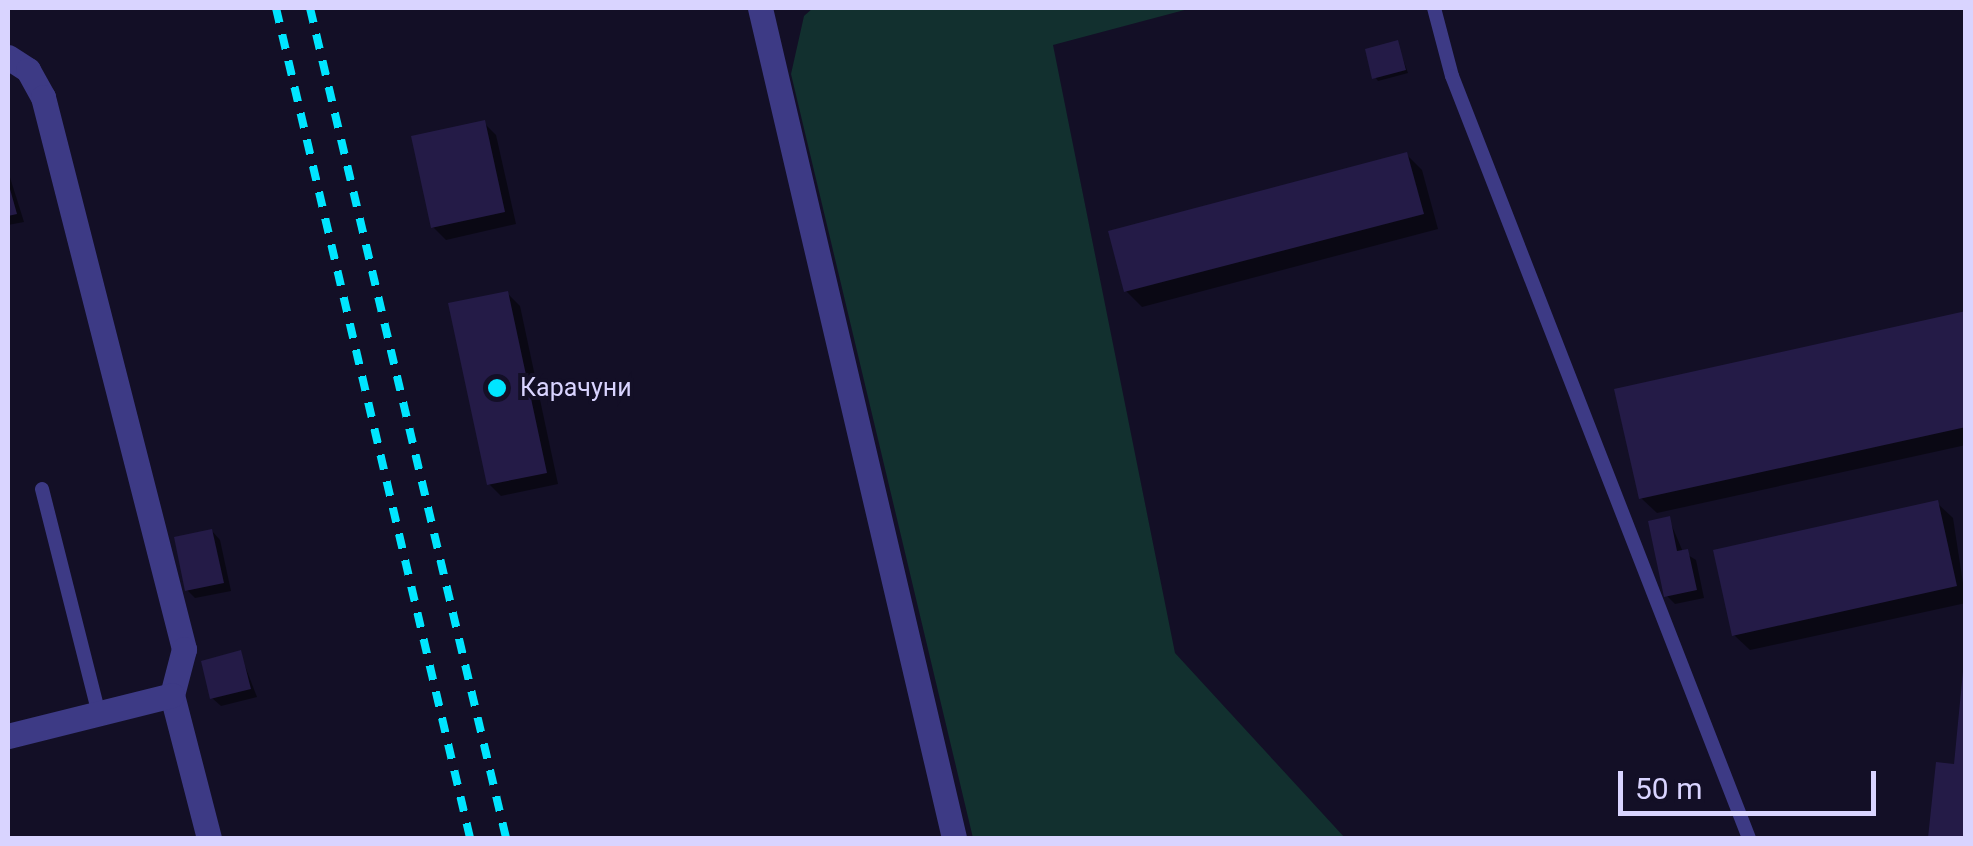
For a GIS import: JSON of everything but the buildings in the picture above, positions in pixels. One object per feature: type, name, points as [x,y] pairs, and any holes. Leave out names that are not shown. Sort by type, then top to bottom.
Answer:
[{"type":"street","points":[[760,8],[954,838]]},
{"type":"street","points":[[8,58],[28,70],[44,97],[184,649],[172,695],[209,838]]},
{"type":"street","points":[[8,736],[172,695]]},
{"type":"lane","points":[[1434,8],[1460,94],[1749,838]]},
{"type":"lane","points":[[42,489],[99,715]]},
{"type":"green space","points":[[813,8],[1192,8],[1053,45],[1175,653],[1345,838],[973,838],[791,74],[804,16]]},
{"type":"railway","points":[[276,8],[470,838]]},
{"type":"railway","points":[[310,8],[506,838]]},
{"type":"place","name":"Карачуни","points":[[497,388]]}]
